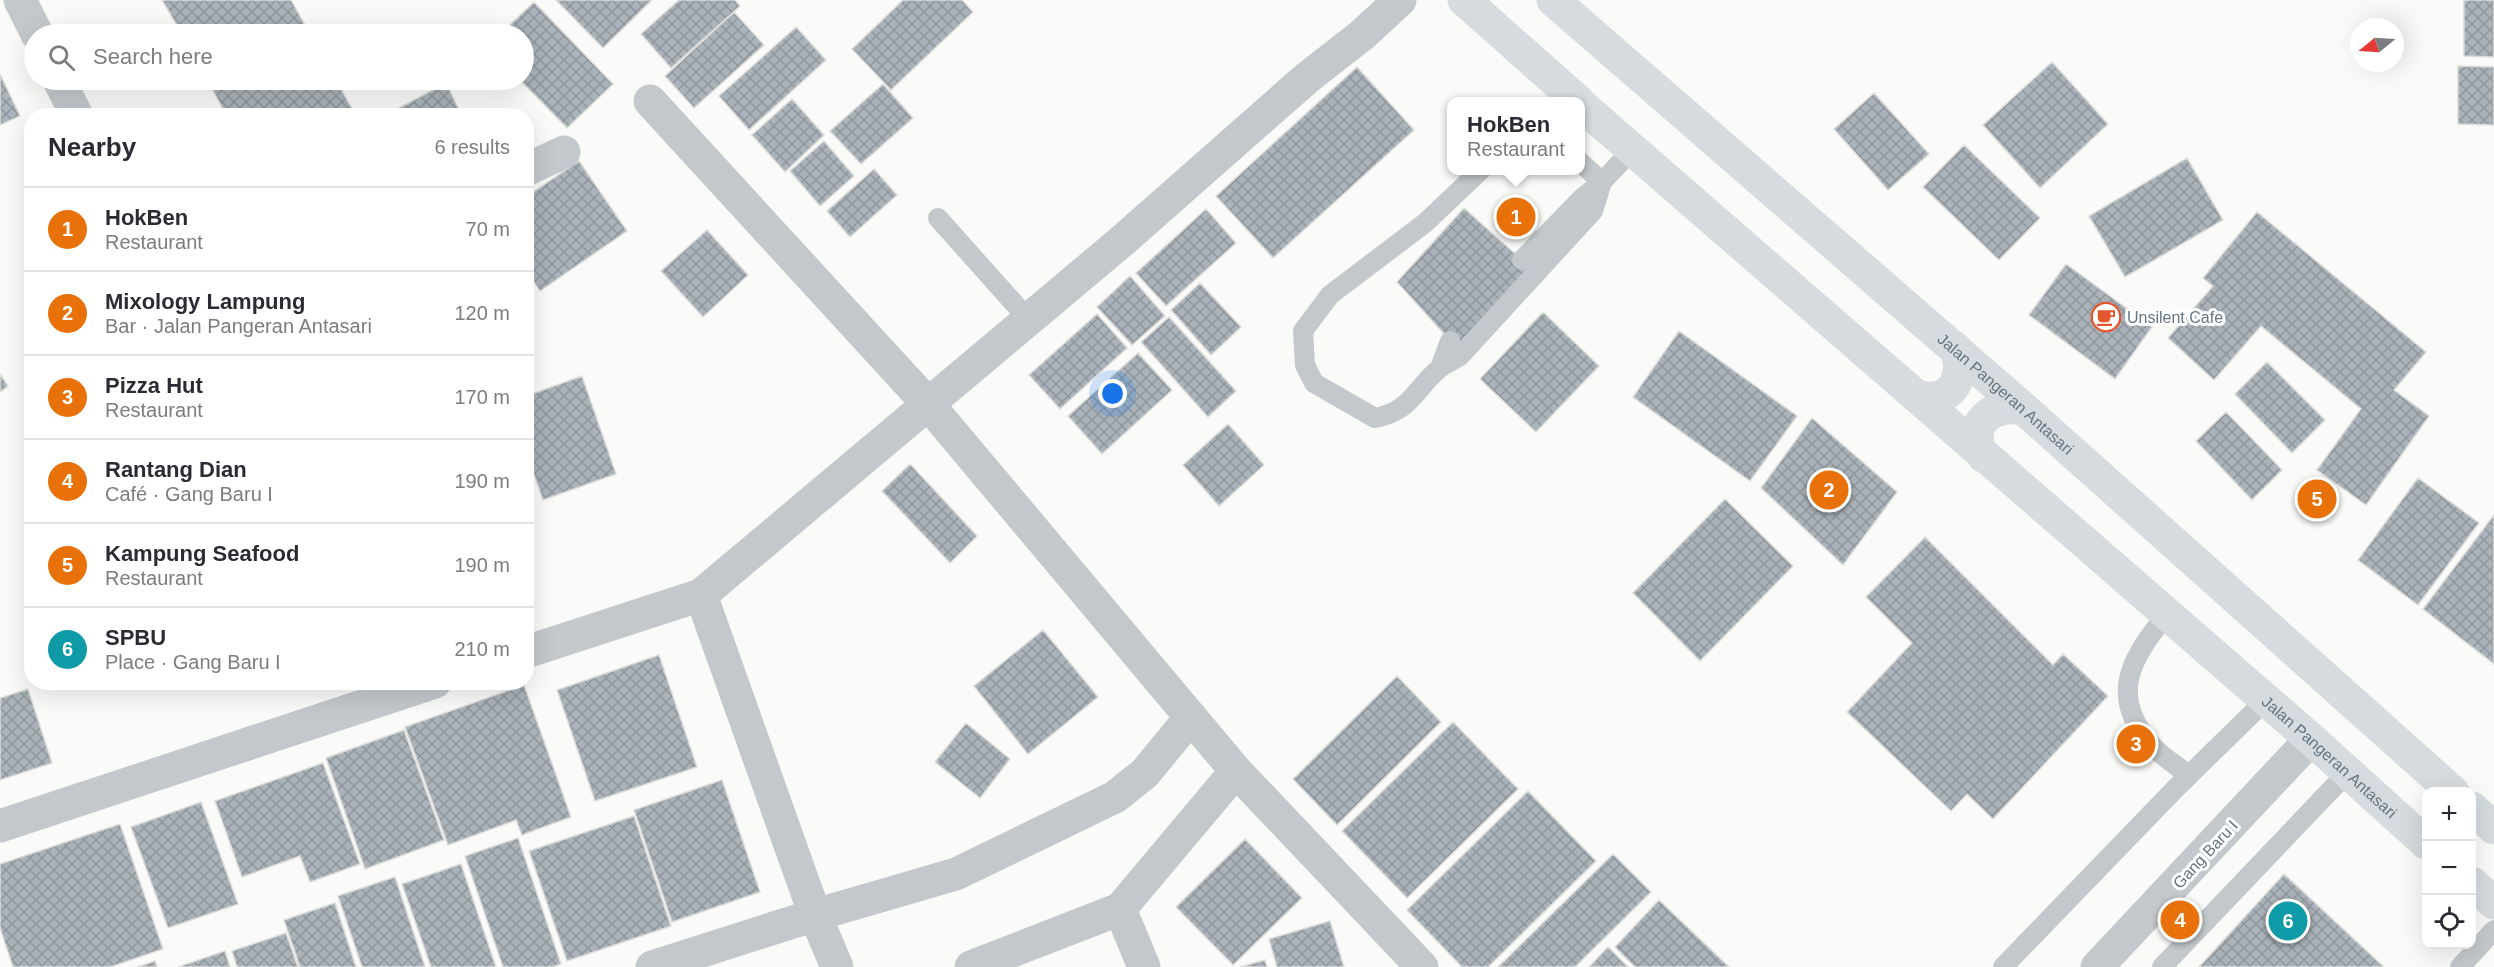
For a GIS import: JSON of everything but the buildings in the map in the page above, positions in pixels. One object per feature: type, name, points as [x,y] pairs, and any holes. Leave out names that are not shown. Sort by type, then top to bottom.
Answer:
[{"type":"main road","name":"Jalan Pangeran Antasari","points":[[1464,0],[1570,97]]},
{"type":"main road","name":"Jalan Pangeran Antasari","points":[[1553,0],[1955,348],[2447,787]]},
{"type":"main road","name":"Jalan Pangeran Antasari","points":[[1585,110],[2311,739],[2425,841]]},
{"type":"main road","points":[[1915,395],[1928,398],[1938,397],[1951,391],[1958,380],[1960,371],[1960,361],[1955,348]]},
{"type":"main road","points":[[1983,456],[1979,447],[1978,430],[1984,417],[1999,409],[2009,407],[2024,409]]},
{"type":"main road","points":[[2476,812],[2494,828]]},
{"type":"main road","points":[[2476,887],[2494,903]]},
{"type":"street","points":[[20,0],[32,24]]},
{"type":"street","points":[[1307,78],[1350,23],[1372,0]]},
{"type":"street","points":[[534,649],[701,595],[1130,234],[1307,78],[1362,35],[1400,0]]},
{"type":"street","points":[[64,90],[73,108]]},
{"type":"street","points":[[650,101],[928,404],[1236,771],[1422,967]]},
{"type":"street","points":[[534,166],[564,152]]},
{"type":"street","points":[[701,595],[815,915],[837,967]]},
{"type":"street","points":[[0,826],[411,690]]},
{"type":"street","points":[[652,967],[815,915],[956,874],[1115,797],[1145,773],[1191,717]]},
{"type":"street","name":"Gang Baru I","points":[[2097,967],[2311,739]]},
{"type":"street","points":[[971,967],[1120,909],[1236,771]]},
{"type":"street","points":[[1120,909],[1144,967]]},
{"type":"lane","points":[[1522,260],[1582,198],[1602,182],[1632,149]]},
{"type":"lane","points":[[1585,166],[1602,182]]},
{"type":"lane","points":[[1478,175],[1425,223],[1330,295],[1303,331],[1305,364],[1314,383],[1375,418],[1390,415],[1401,409],[1440,368],[1460,356],[1593,211],[1602,182]]},
{"type":"lane","points":[[938,218],[1028,320]]},
{"type":"lane","points":[[1440,368],[1450,341]]},
{"type":"lane","points":[[2167,614],[2141,646],[2128,682],[2126,699],[2131,715],[2149,743],[2189,775]]},
{"type":"lane","points":[[2003,967],[2265,700]]},
{"type":"lane","points":[[2162,967],[2348,772]]},
{"type":"lane","points":[[2460,967],[2494,930]]},
{"type":"place","name":"HokBen","points":[[1516,217]]},
{"type":"place","name":"Unsilent Cafe","points":[[2106,317]]},
{"type":"place","name":"Mixology Lampung","points":[[1829,490]]},
{"type":"place","name":"Kampung Seafood","points":[[2317,499]]},
{"type":"place","name":"Pizza Hut","points":[[2136,744]]},
{"type":"place","name":"Rantang Dian","points":[[2180,920]]},
{"type":"place","name":"SPBU","points":[[2288,921]]}]
